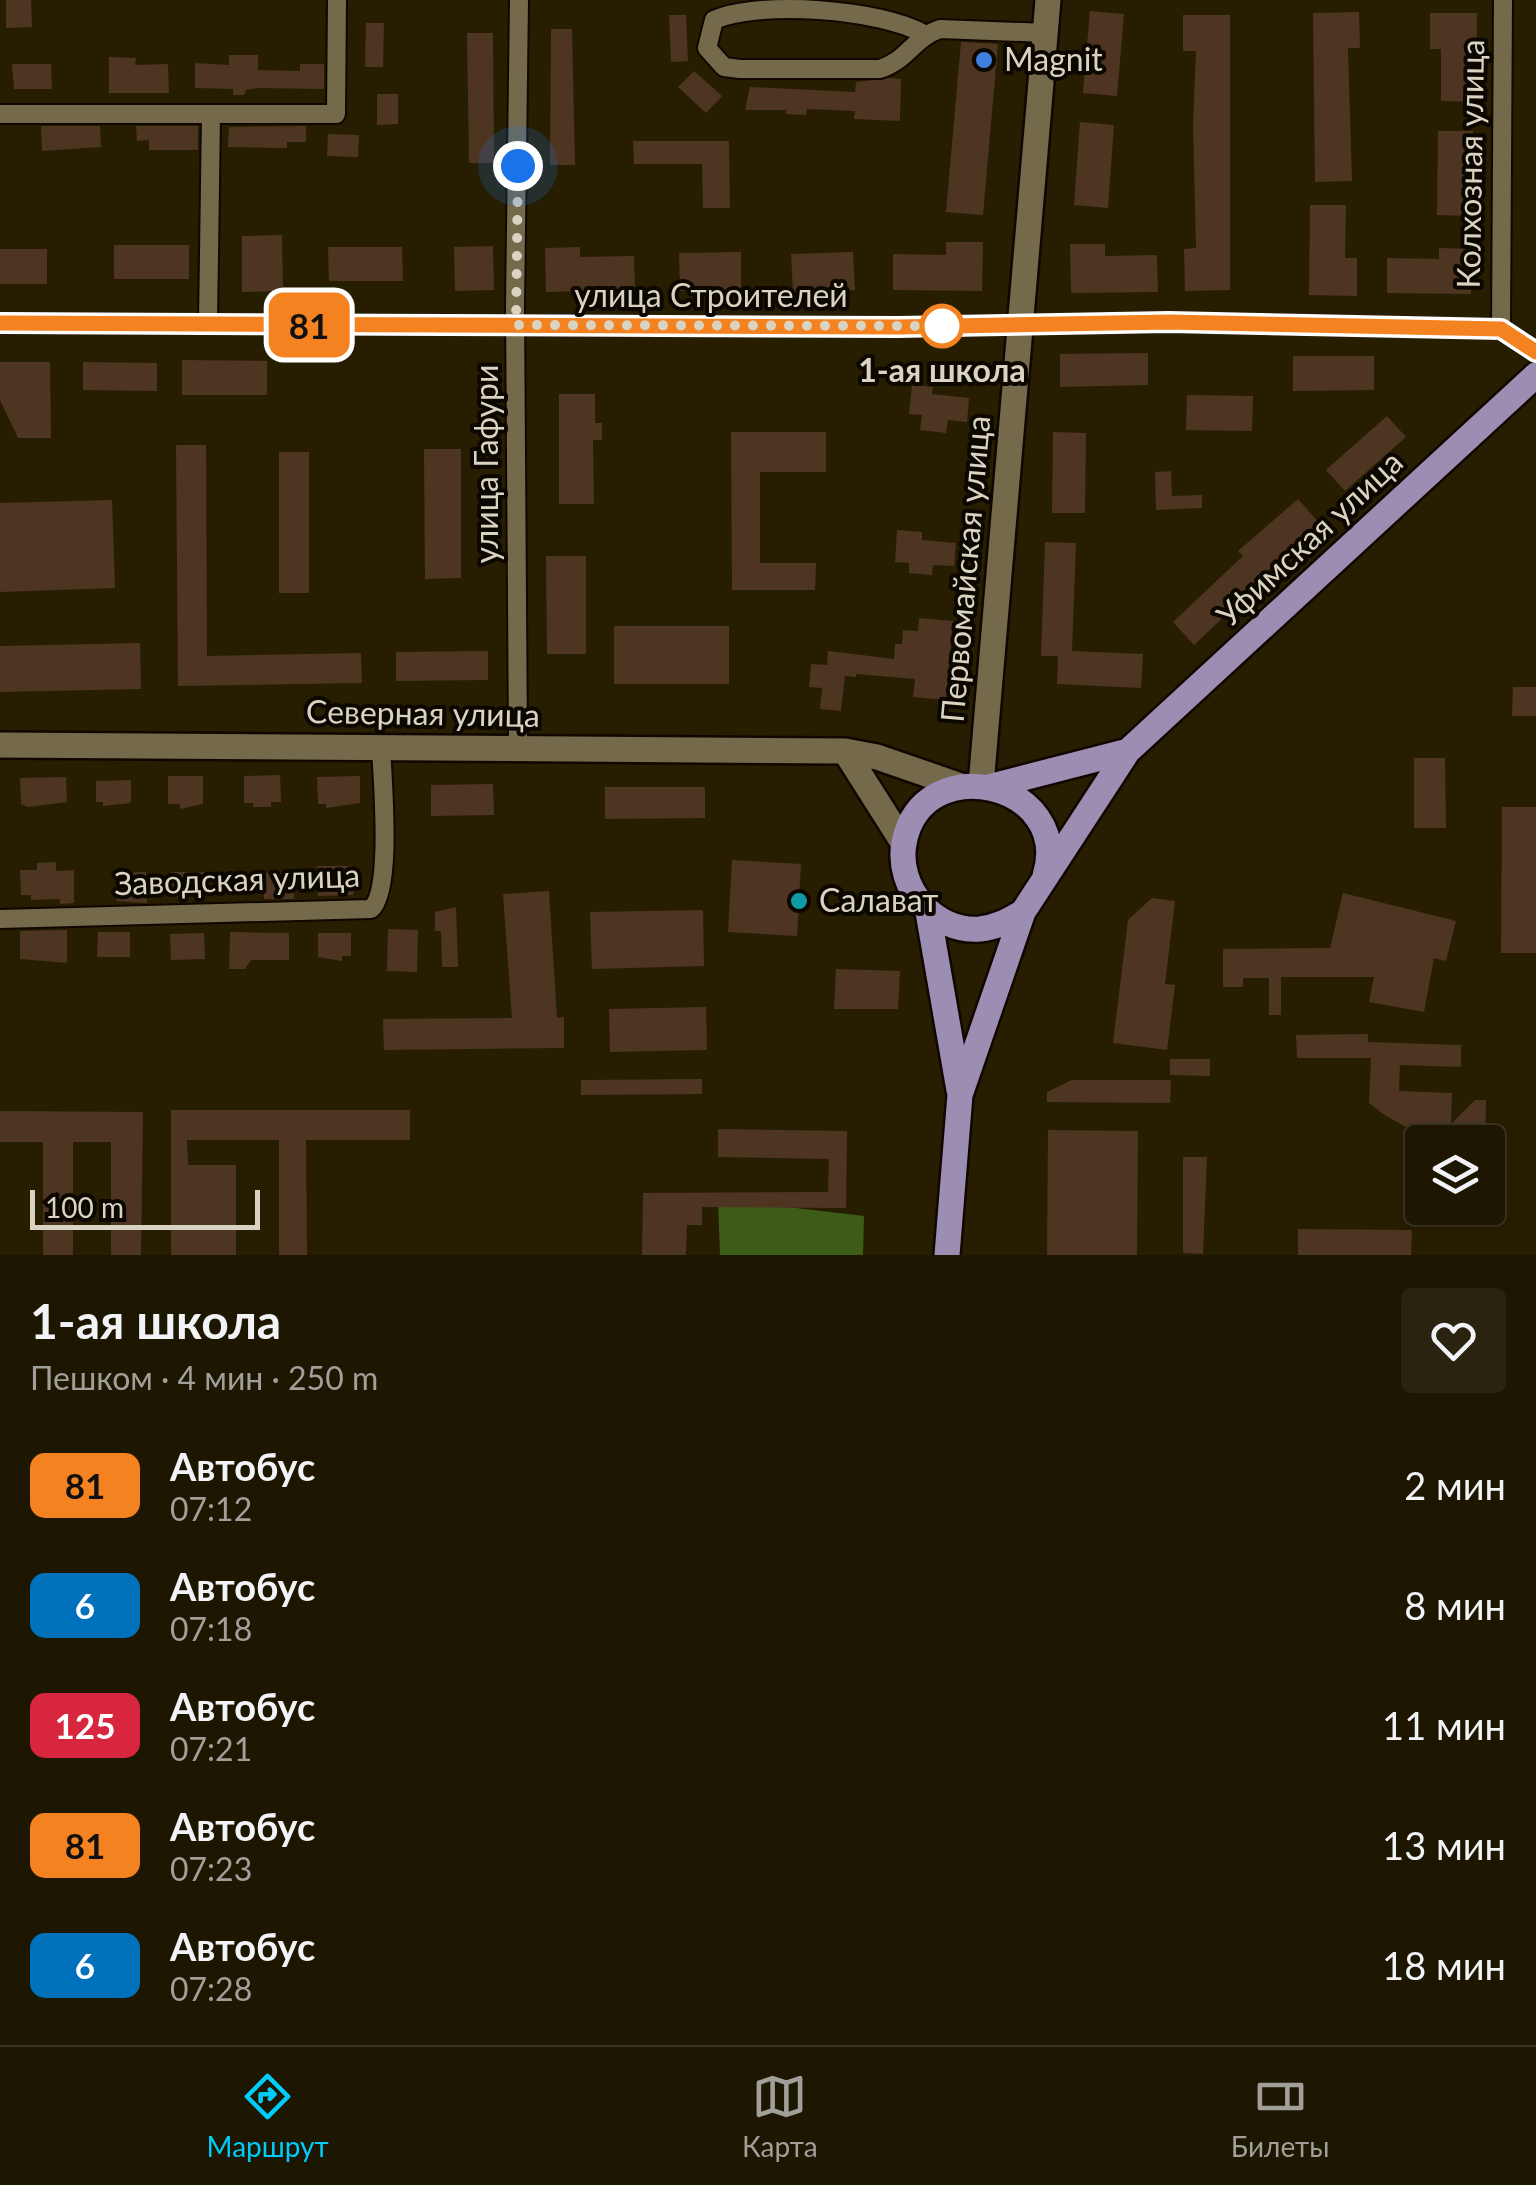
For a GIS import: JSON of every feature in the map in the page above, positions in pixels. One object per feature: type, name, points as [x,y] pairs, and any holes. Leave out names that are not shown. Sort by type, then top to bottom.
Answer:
[{"type":"main road","name":"Уфимская улица","points":[[1128,750],[1536,376]]},
{"type":"main road","points":[[1022,912],[1001,925],[976,930],[950,925],[928,912],[912,892],[904,869],[904,844],[924,806],[941,794],[1128,750]]},
{"type":"main road","points":[[947,1255],[960,1095],[1022,912],[1128,750]]},
{"type":"main road","points":[[978,786],[1012,794],[1029,808],[1041,826],[1048,846],[1041,888]]},
{"type":"main road","points":[[928,912],[960,1095]]},
{"type":"street","points":[[0,114],[336,114],[337,0]]},
{"type":"street","name":"улица Гафури","points":[[518,747],[519,0]]},
{"type":"street","name":"Первомайская улица","points":[[978,786],[1048,0]]},
{"type":"street","name":"Колхозная улица","points":[[1501,329],[1503,0]]},
{"type":"street","points":[[924,34],[906,24],[862,13],[751,11],[727,13],[714,20],[707,48],[724,67],[740,70],[880,69],[899,63],[924,34],[940,29],[1046,33]]},
{"type":"street","points":[[208,323],[211,116]]},
{"type":"street","name":"улица Строителей","points":[[0,323],[898,327],[1169,322],[1501,329]]},
{"type":"street","points":[[1501,329],[1536,352]]},
{"type":"street","name":"Северная улица","points":[[0,745],[845,751],[978,786]]},
{"type":"street","name":"Заводская улица","points":[[0,919],[371,909],[378,903],[382,876],[381,745]]},
{"type":"street","points":[[845,751],[904,844]]},
{"type":"green space","points":[[718,1199],[864,1216],[863,1255],[720,1255]]},
{"type":"building","points":[[6,0],[31,0],[32,27],[6,28]]},
{"type":"building","points":[[1090,11],[1124,14],[1117,96],[1083,93]]},
{"type":"building","points":[[1359,12],[1360,48],[1348,48],[1352,181],[1315,182],[1313,13]]},
{"type":"building","points":[[1430,13],[1477,13],[1476,102],[1441,101],[1441,49],[1430,49]]},
{"type":"building","points":[[669,15],[686,15],[688,61],[671,62]]},
{"type":"building","points":[[1183,15],[1230,15],[1230,290],[1185,291],[1184,249],[1196,248],[1196,51],[1183,51]]},
{"type":"building","points":[[366,23],[384,23],[383,67],[365,67]]},
{"type":"building","points":[[551,29],[572,29],[575,165],[550,165]]},
{"type":"building","points":[[467,33],[493,33],[494,163],[469,163]]},
{"type":"building","points":[[961,42],[998,44],[983,215],[946,212]]},
{"type":"building","points":[[229,55],[258,55],[258,70],[300,71],[300,64],[324,64],[324,89],[258,88],[233,95],[233,89],[195,88],[195,63],[229,65]]},
{"type":"building","points":[[109,57],[136,58],[135,65],[168,64],[169,93],[109,93]]},
{"type":"building","points":[[12,64],[51,64],[52,89],[14,89]]},
{"type":"building","points":[[694,71],[722,96],[706,113],[678,87]]},
{"type":"building","points":[[901,79],[900,121],[854,119],[855,111],[807,109],[806,115],[786,114],[786,110],[745,110],[750,87],[855,92],[856,82]]},
{"type":"building","points":[[377,94],[398,94],[398,124],[377,125]]},
{"type":"building","points":[[1080,122],[1114,125],[1108,208],[1074,205]]},
{"type":"building","points":[[41,126],[100,126],[101,147],[42,151]]},
{"type":"building","points":[[136,126],[198,126],[198,150],[149,150],[149,140],[137,141]]},
{"type":"building","points":[[306,126],[306,142],[287,142],[287,148],[228,147],[229,127]]},
{"type":"building","points":[[1438,131],[1473,131],[1472,216],[1437,215]]},
{"type":"building","points":[[328,134],[359,135],[358,157],[327,156]]},
{"type":"building","points":[[633,141],[729,141],[730,208],[703,208],[702,164],[634,164]]},
{"type":"building","points":[[1310,205],[1346,205],[1345,258],[1357,258],[1357,296],[1309,295]]},
{"type":"building","points":[[282,235],[283,291],[242,292],[242,236]]},
{"type":"building","points":[[946,242],[983,242],[982,291],[893,290],[893,254],[946,255]]},
{"type":"building","points":[[1070,244],[1105,244],[1105,256],[1157,255],[1158,292],[1071,293]]},
{"type":"building","points":[[114,245],[189,245],[189,279],[114,279]]},
{"type":"building","points":[[493,246],[494,290],[455,291],[454,247]]},
{"type":"building","points":[[328,247],[402,247],[403,281],[329,281]]},
{"type":"building","points":[[580,247],[580,257],[634,256],[635,290],[546,292],[545,248]]},
{"type":"building","points":[[1439,248],[1472,249],[1471,294],[1387,293],[1387,258],[1439,259]]},
{"type":"building","points":[[0,249],[47,249],[47,284],[0,284]]},
{"type":"building","points":[[741,252],[741,291],[680,291],[679,253]]},
{"type":"building","points":[[853,252],[855,290],[793,292],[791,254]]},
{"type":"building","points":[[1148,353],[1148,385],[1060,387],[1060,354]]},
{"type":"building","points":[[1293,356],[1374,356],[1374,390],[1293,391]]},
{"type":"building","points":[[182,360],[267,361],[267,395],[182,395]]},
{"type":"building","points":[[0,362],[50,362],[51,438],[18,438],[0,400]]},
{"type":"building","points":[[83,362],[157,363],[157,391],[83,390]]},
{"type":"building","points":[[912,385],[933,387],[932,394],[969,398],[967,422],[948,420],[946,433],[920,430],[922,415],[909,414]]},
{"type":"building","points":[[559,394],[595,394],[595,423],[602,423],[602,440],[593,440],[594,504],[559,504]]},
{"type":"building","points":[[1187,395],[1253,396],[1252,431],[1186,430]]},
{"type":"building","points":[[1387,416],[1406,437],[1345,491],[1326,470]]},
{"type":"building","points":[[731,432],[826,432],[826,472],[760,472],[760,563],[816,563],[815,590],[732,590]]},
{"type":"building","points":[[1053,432],[1086,433],[1085,513],[1052,513]]},
{"type":"building","points":[[176,445],[206,445],[207,656],[361,653],[362,683],[178,686]]},
{"type":"building","points":[[424,449],[461,449],[461,578],[425,579]]},
{"type":"building","points":[[279,452],[309,452],[309,593],[279,593]]},
{"type":"building","points":[[1171,471],[1172,496],[1202,495],[1202,508],[1156,510],[1155,472]]},
{"type":"building","points":[[1298,499],[1320,524],[1247,589],[1250,592],[1194,645],[1173,622],[1243,556],[1238,551]]},
{"type":"building","points":[[112,500],[115,588],[0,592],[0,503]]},
{"type":"building","points":[[897,530],[922,532],[922,540],[956,543],[954,566],[933,565],[932,575],[909,573],[909,563],[895,562]]},
{"type":"building","points":[[1045,542],[1076,543],[1072,651],[1143,654],[1141,688],[1057,684],[1058,656],[1041,656]]},
{"type":"building","points":[[546,556],[586,556],[586,654],[547,654]]},
{"type":"building","points":[[919,618],[953,621],[946,700],[913,697],[915,679],[856,674],[845,676],[841,711],[820,709],[822,688],[809,687],[811,664],[827,665],[828,651],[894,659],[895,644],[902,644],[903,630],[918,631]]},
{"type":"building","points":[[614,626],[729,626],[729,684],[614,684]]},
{"type":"building","points":[[140,643],[141,689],[0,692],[0,646]]},
{"type":"building","points":[[488,651],[488,680],[396,681],[396,652]]},
{"type":"building","points":[[1513,687],[1536,687],[1536,716],[1512,716]]},
{"type":"building","points":[[1414,758],[1445,758],[1446,828],[1414,828]]},
{"type":"building","points":[[280,775],[281,802],[271,802],[271,807],[244,803],[244,776]]},
{"type":"building","points":[[168,776],[203,776],[203,804],[180,809],[180,804],[168,804]]},
{"type":"building","points":[[360,776],[360,803],[326,808],[326,804],[318,804],[317,777]]},
{"type":"building","points":[[66,777],[67,802],[28,807],[21,804],[20,778]]},
{"type":"building","points":[[131,780],[131,803],[103,806],[103,802],[96,802],[96,781]]},
{"type":"building","points":[[493,784],[494,815],[431,816],[431,785]]},
{"type":"building","points":[[605,787],[705,787],[705,818],[605,819]]},
{"type":"building","points":[[1502,807],[1536,807],[1536,953],[1501,953]]},
{"type":"building","points":[[732,860],[801,864],[797,936],[728,932]]},
{"type":"building","points":[[56,862],[56,871],[74,870],[74,903],[60,904],[60,899],[31,900],[31,895],[21,895],[20,870],[37,870],[37,863]]},
{"type":"building","points":[[317,866],[352,866],[353,895],[318,896]]},
{"type":"building","points":[[146,872],[147,903],[117,901],[116,873]]},
{"type":"building","points":[[171,872],[204,872],[204,895],[171,898]]},
{"type":"building","points":[[264,873],[293,873],[294,899],[264,899]]},
{"type":"building","points":[[549,891],[557,1018],[564,1017],[564,1048],[384,1050],[383,1019],[512,1018],[503,894]]},
{"type":"building","points":[[1343,893],[1456,921],[1446,961],[1434,958],[1424,1012],[1369,1002],[1374,977],[1281,977],[1281,1015],[1269,1015],[1269,978],[1243,978],[1243,987],[1223,987],[1223,949],[1330,948]]},
{"type":"building","points":[[1152,898],[1175,901],[1165,984],[1175,985],[1167,1050],[1113,1043],[1128,920]]},
{"type":"building","points":[[456,907],[458,967],[442,967],[441,931],[435,931],[435,912]]},
{"type":"building","points":[[703,910],[704,966],[592,969],[590,912]]},
{"type":"building","points":[[388,929],[418,930],[417,972],[387,971]]},
{"type":"building","points":[[67,930],[67,963],[20,959],[20,931]]},
{"type":"building","points":[[98,932],[130,932],[130,957],[97,957]]},
{"type":"building","points":[[230,932],[289,933],[289,960],[251,960],[245,969],[229,969]]},
{"type":"building","points":[[204,933],[205,959],[171,960],[170,934]]},
{"type":"building","points":[[318,933],[351,933],[351,956],[342,956],[342,961],[318,957]]},
{"type":"building","points":[[836,969],[900,971],[898,1009],[834,1009]]},
{"type":"building","points":[[706,1007],[707,1050],[610,1052],[609,1009]]},
{"type":"building","points":[[1368,1034],[1368,1042],[1461,1045],[1461,1067],[1400,1065],[1399,1091],[1452,1093],[1451,1124],[1475,1100],[1486,1100],[1485,1125],[1405,1127],[1369,1103],[1371,1058],[1297,1058],[1296,1035]]},
{"type":"building","points":[[1170,1059],[1210,1059],[1210,1076],[1170,1075]]},
{"type":"building","points":[[702,1079],[702,1094],[581,1095],[581,1080]]},
{"type":"building","points":[[1072,1080],[1171,1080],[1170,1103],[1047,1102],[1047,1092]]},
{"type":"building","points":[[171,1110],[410,1110],[410,1140],[306,1140],[307,1255],[279,1255],[279,1140],[187,1140],[188,1165],[236,1165],[236,1255],[171,1255]]},
{"type":"building","points":[[0,1111],[143,1112],[141,1255],[111,1255],[111,1142],[73,1142],[73,1255],[43,1255],[43,1142],[0,1142]]},
{"type":"building","points":[[718,1129],[847,1131],[846,1208],[702,1207],[702,1225],[687,1225],[686,1255],[642,1255],[643,1193],[828,1192],[829,1159],[718,1157]]},
{"type":"building","points":[[1048,1130],[1138,1131],[1137,1255],[1047,1255]]},
{"type":"building","points":[[1183,1157],[1207,1157],[1203,1254],[1183,1253]]},
{"type":"building","points":[[1298,1229],[1412,1230],[1411,1255],[1298,1255]]},
{"type":"bus line","name":"81","points":[[0,323],[898,327],[1169,322],[1501,329],[1536,352]]},
{"type":"place","name":"Magnit","points":[[984,60]]},
{"type":"place","name":"1-ая школа","points":[[942,326]]},
{"type":"place","name":"Салават","points":[[799,901]]},
{"type":"route","points":[[518,166],[516,325],[942,326]]}]
